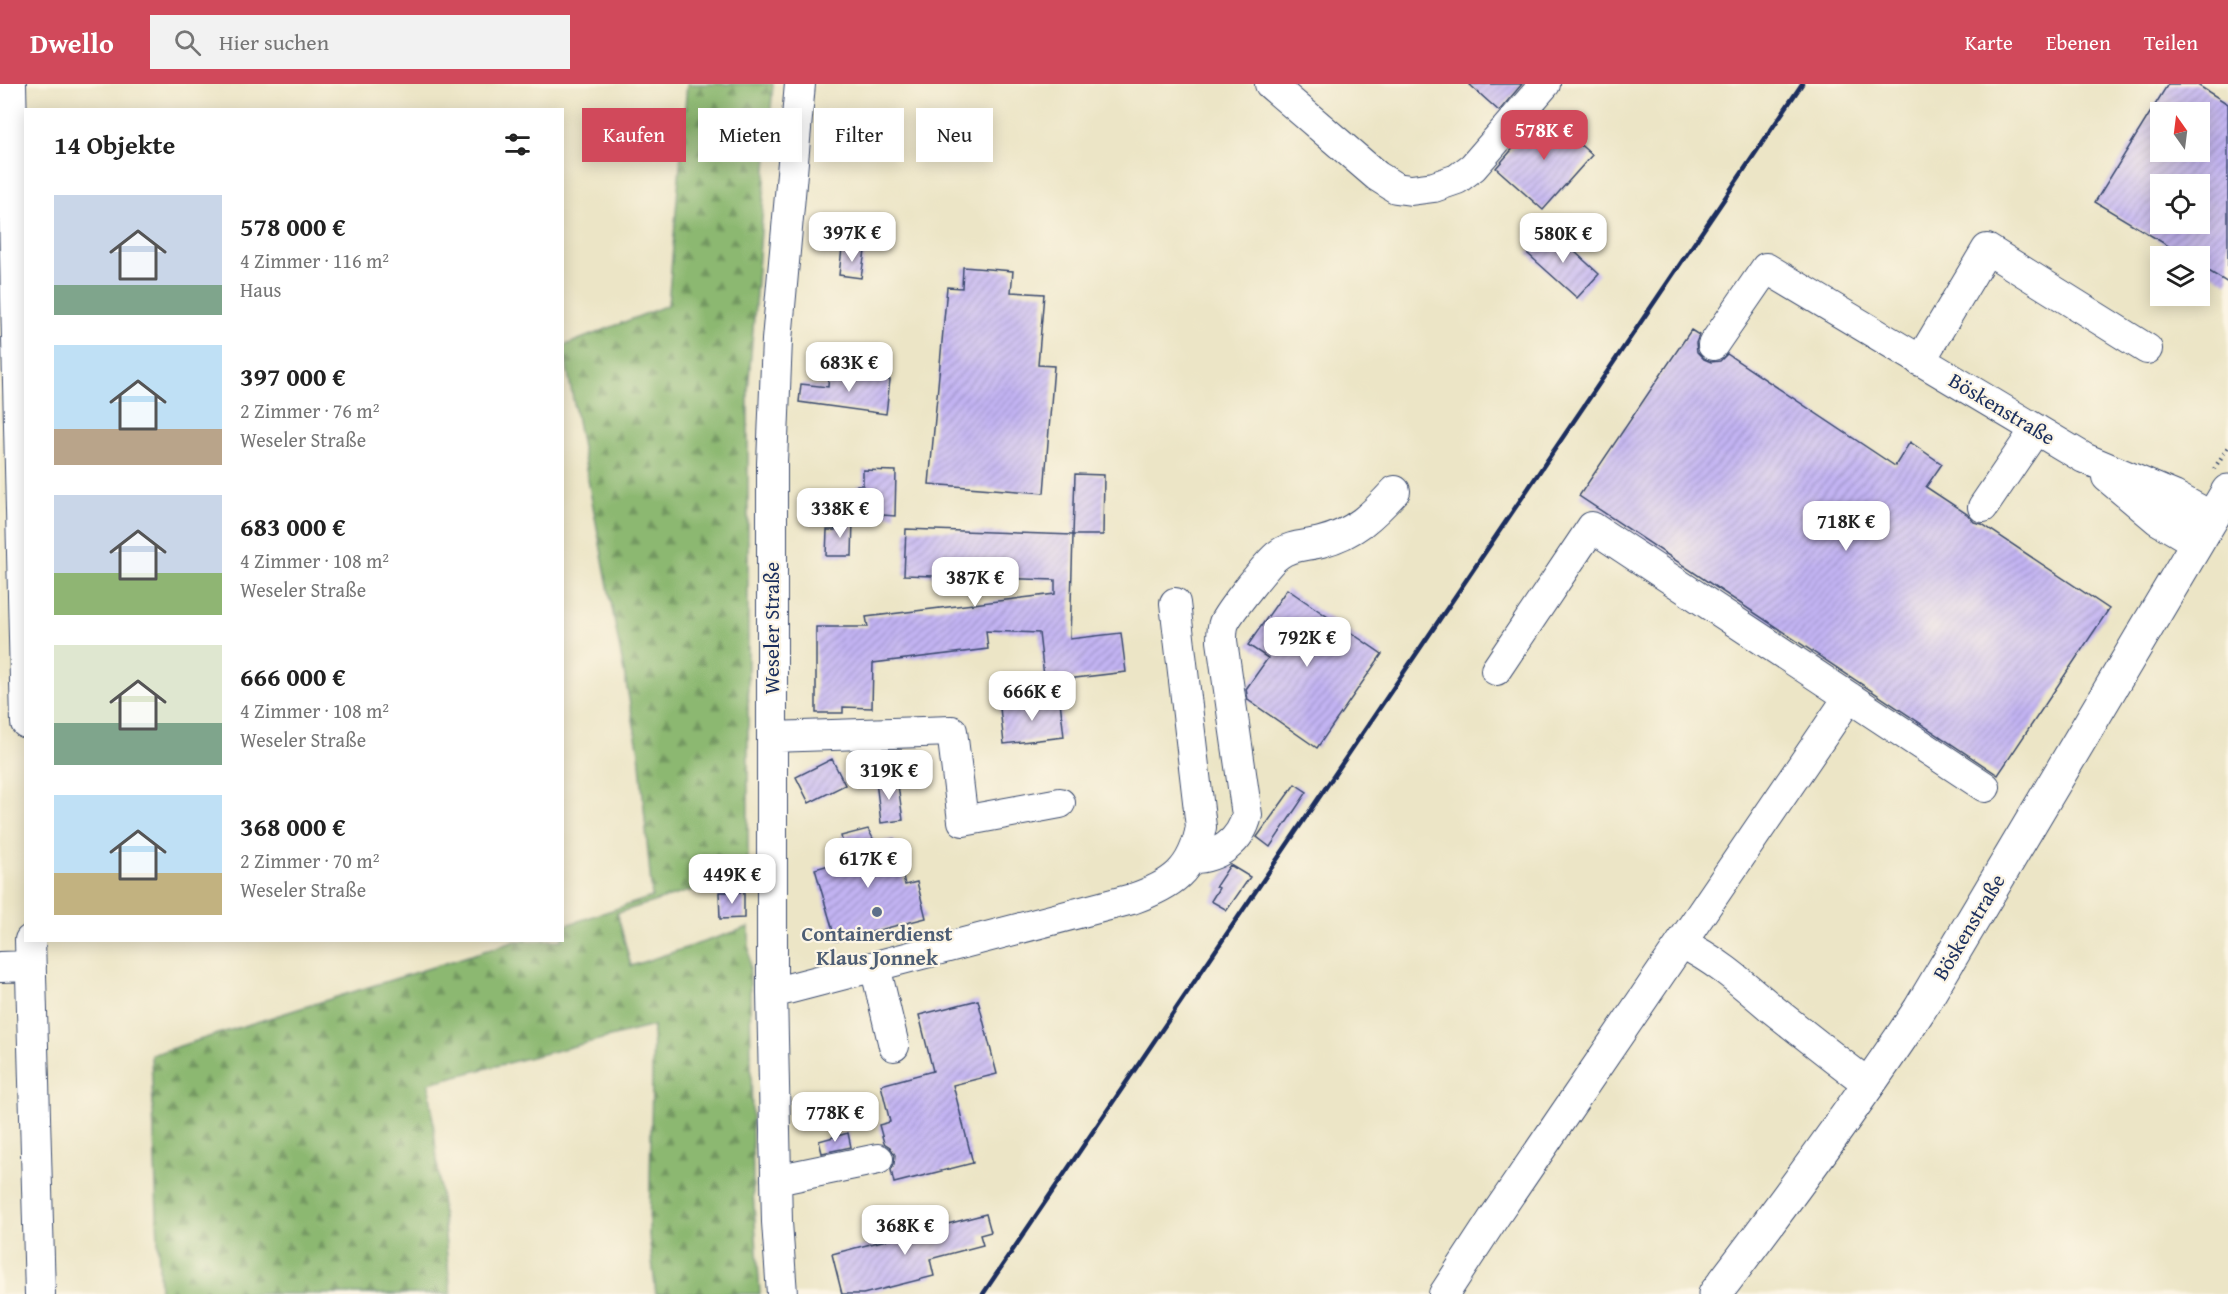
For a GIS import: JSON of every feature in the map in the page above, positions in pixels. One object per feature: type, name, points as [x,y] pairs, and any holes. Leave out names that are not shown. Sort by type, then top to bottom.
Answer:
[{"type":"main road","name":"Böskenstraße","points":[[1715,1294],[1811,1168],[1920,1009],[2212,517]]},
{"type":"street","name":"Weseler Straße","points":[[782,1294],[776,1180],[772,993],[773,399],[784,248],[800,84]]},
{"type":"street","points":[[1270,84],[1377,176],[1396,188],[1411,190],[1434,188],[1457,179],[1473,167],[1545,84]]},
{"type":"street","points":[[8,88],[24,652]]},
{"type":"street","points":[[1920,360],[1987,249],[2147,349]]},
{"type":"street","name":"Böskenstraße","points":[[1713,345],[1766,268],[2084,458],[2158,520],[2212,517]]},
{"type":"street","points":[[1983,507],[2036,429]]},
{"type":"street","points":[[1192,858],[1210,856],[1228,846],[1244,825],[1246,815],[1222,642],[1224,624],[1234,606],[1277,555],[1292,548],[1340,536],[1369,519],[1395,491]]},
{"type":"street","points":[[1496,670],[1597,519],[1849,697],[1985,787]]},
{"type":"street","points":[[772,993],[1132,899],[1167,885],[1181,873],[1192,858],[1198,844],[1201,827],[1175,603]]},
{"type":"street","points":[[1444,1294],[1849,697]]},
{"type":"street","points":[[772,737],[952,731],[963,821],[1060,803]]},
{"type":"street","points":[[1681,943],[1700,952],[1728,972],[1803,1034],[1870,1085]]},
{"type":"street","points":[[0,967],[31,953],[40,1294]]},
{"type":"street","points":[[875,966],[894,1046]]},
{"type":"street","points":[[776,1180],[878,1159]]},
{"type":"green space","points":[[687,84],[773,84],[771,108],[698,108],[698,162],[767,162],[748,391],[748,873],[617,913],[631,966],[749,927],[753,1193],[760,1294],[656,1294],[649,1235],[653,1026],[429,1083],[451,1294],[160,1294],[151,1055],[513,942],[564,942],[564,926],[652,897],[639,752],[564,346],[668,305],[680,162],[686,162]]},
{"type":"building","points":[[1469,84],[1522,84],[1499,111]]},
{"type":"building","points":[[2168,84],[2196,84],[2228,104],[2228,283],[2210,272],[2210,246],[2168,246],[2095,202],[2150,113],[2150,162],[2210,162],[2210,102],[2157,102]]},
{"type":"building","points":[[1544,113],[1592,155],[1543,210],[1496,168]]},
{"type":"building","points":[[1550,229],[1599,274],[1577,298],[1528,254]]},
{"type":"building","points":[[842,248],[865,251],[861,278],[839,275]]},
{"type":"building","points":[[963,267],[1013,271],[1011,292],[1044,294],[1038,365],[1054,366],[1044,493],[929,484],[947,287],[962,288]]},
{"type":"building","points":[[1691,330],[1699,335],[1696,343],[1697,352],[1704,359],[1711,362],[1720,361],[1727,354],[1895,466],[1910,442],[1942,464],[1926,487],[1967,514],[1974,522],[1982,524],[2109,609],[1998,775],[1579,496]]},
{"type":"building","points":[[829,373],[890,380],[886,414],[799,402],[801,384],[828,387]]},
{"type":"building","points":[[863,470],[896,471],[895,516],[857,513],[857,485],[863,485]]},
{"type":"building","points":[[1075,474],[1104,475],[1103,535],[1073,535]]},
{"type":"building","points":[[835,519],[853,519],[852,556],[826,556],[827,530],[835,530]]},
{"type":"building","points":[[906,529],[1073,535],[1070,639],[1121,633],[1126,672],[1067,679],[1067,682],[1045,685],[1039,633],[986,631],[988,649],[873,663],[872,708],[843,707],[843,713],[816,713],[816,627],[868,627],[866,617],[1055,594],[1055,580],[904,575]]},
{"type":"building","points":[[1287,589],[1382,654],[1317,748],[1248,700],[1246,689],[1268,658],[1248,645]]},
{"type":"building","points":[[1060,701],[1064,737],[1004,744],[1000,708]]},
{"type":"building","points":[[832,759],[845,785],[809,803],[796,777]]},
{"type":"building","points":[[897,778],[903,820],[881,823],[876,781]]},
{"type":"building","points":[[1295,784],[1307,792],[1270,847],[1257,837]]},
{"type":"building","points":[[868,829],[887,865],[884,841],[894,839],[905,885],[917,882],[926,918],[836,941],[815,869],[847,860],[841,836]]},
{"type":"building","points":[[1230,865],[1250,877],[1227,910],[1211,901],[1219,888],[1216,886]]},
{"type":"building","points":[[719,892],[744,892],[744,918],[720,919]]},
{"type":"building","points":[[978,1000],[997,1074],[953,1085],[973,1163],[894,1183],[891,1170],[895,1155],[884,1143],[879,1125],[890,1122],[881,1085],[933,1071],[919,1015]]},
{"type":"building","points":[[848,1133],[851,1147],[822,1153],[819,1141]]},
{"type":"building","points":[[986,1214],[991,1232],[980,1235],[983,1245],[930,1259],[934,1276],[863,1294],[842,1294],[832,1254]]},
{"type":"railway","points":[[983,1294],[1802,84]]},
{"type":"place","name":"Containerdienst Klaus Jonnek","points":[[877,912]]}]
